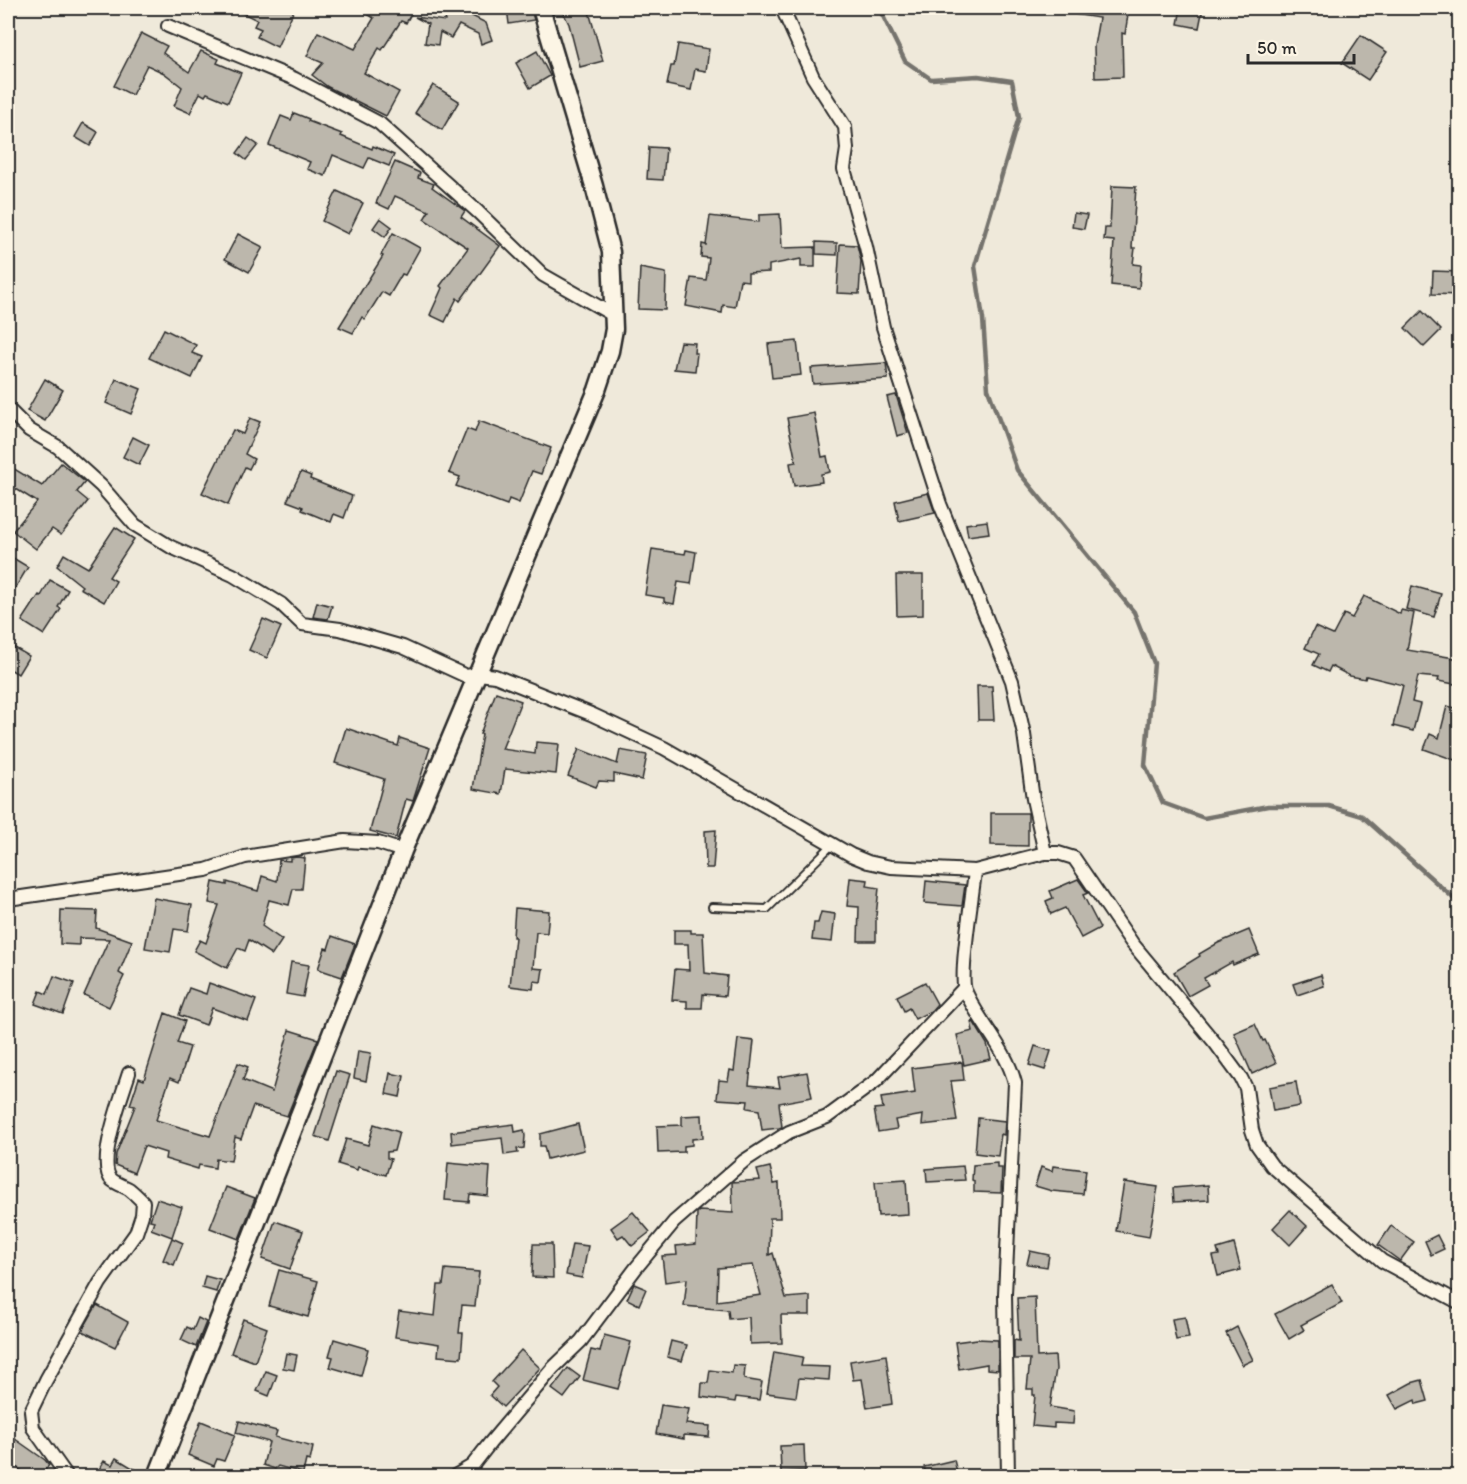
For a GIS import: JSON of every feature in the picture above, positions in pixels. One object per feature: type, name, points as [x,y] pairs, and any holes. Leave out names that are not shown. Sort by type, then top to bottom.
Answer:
[{"type":"main road","points":[[157,1476],[403,851],[597,390],[610,351],[615,316],[611,252],[594,186],[541,8]]},
{"type":"street","points":[[782,8],[813,77],[845,127],[847,149],[844,170],[866,247],[883,327],[939,504],[1012,681],[1045,853]]},
{"type":"street","points":[[168,26],[295,79],[379,123],[478,212],[543,275],[615,316]]},
{"type":"street","points":[[8,409],[29,429],[58,447],[100,486],[135,525],[171,547],[233,575],[280,604],[302,624],[340,629],[404,647],[466,676],[479,674],[495,676],[591,714],[664,748],[832,845],[868,862],[891,867],[975,871],[1045,853],[1058,853],[1074,858],[1132,944],[1231,1064],[1246,1088],[1252,1130],[1257,1145],[1272,1166],[1382,1261],[1460,1304]]},
{"type":"street","points":[[8,899],[206,870],[245,857],[334,842],[378,843],[403,851]]},
{"type":"street","points":[[975,871],[964,961],[964,988],[1011,1067],[1015,1083],[1005,1294],[1008,1476]]},
{"type":"street","points":[[455,1476],[470,1471],[553,1368],[581,1341],[674,1222],[744,1161],[789,1132],[827,1117],[876,1081],[964,988]]},
{"type":"street","points":[[67,1476],[33,1428],[31,1411],[100,1283],[136,1233],[142,1215],[143,1202],[131,1191],[112,1180],[106,1170],[106,1157],[129,1072]]},
{"type":"lane","points":[[712,906],[767,909],[832,845]]},
{"type":"building","points":[[233,8],[295,8],[277,47],[257,37],[261,29],[254,26],[257,20]]},
{"type":"building","points":[[357,8],[414,8],[406,23],[401,21],[382,50],[379,48],[364,73],[399,92],[386,116],[328,87],[312,75],[323,63],[307,56],[318,32],[355,49],[374,18]]},
{"type":"building","points":[[448,8],[458,9],[486,23],[492,40],[481,44],[478,34],[459,25],[451,38],[440,32],[438,45],[425,43],[428,24],[415,17],[445,21]]},
{"type":"building","points":[[507,8],[531,8],[534,20],[509,24]]},
{"type":"building","points":[[561,8],[588,8],[603,61],[580,67],[569,24]]},
{"type":"building","points":[[1074,8],[1129,8],[1125,34],[1122,33],[1123,77],[1095,78],[1094,46],[1099,18],[1074,14]]},
{"type":"building","points":[[1181,8],[1203,8],[1199,28],[1178,24]]},
{"type":"building","points":[[141,33],[167,46],[163,53],[189,72],[201,51],[219,59],[217,63],[241,73],[228,102],[207,93],[205,96],[200,93],[190,113],[174,106],[182,87],[164,73],[147,65],[132,95],[114,86]]},
{"type":"building","points":[[1361,35],[1387,52],[1368,80],[1342,63]]},
{"type":"building","points":[[678,44],[709,49],[706,71],[695,69],[691,90],[667,85],[671,66],[674,66]]},
{"type":"building","points":[[537,51],[550,76],[530,88],[516,63]]},
{"type":"building","points":[[433,85],[459,101],[442,130],[415,113]]},
{"type":"building","points":[[294,113],[342,134],[341,136],[394,155],[389,166],[369,158],[364,168],[333,155],[325,176],[307,169],[310,162],[269,145],[281,116],[291,120]]},
{"type":"building","points":[[83,123],[98,132],[90,146],[75,137]]},
{"type":"building","points":[[248,138],[258,145],[246,160],[237,153]]},
{"type":"building","points":[[649,147],[666,148],[663,180],[647,179]]},
{"type":"building","points":[[395,162],[420,173],[418,178],[434,184],[432,187],[465,211],[461,217],[500,246],[460,301],[457,298],[445,322],[430,315],[442,288],[440,286],[468,248],[424,219],[429,211],[395,196],[389,209],[376,203]]},
{"type":"building","points":[[1112,186],[1136,187],[1132,248],[1135,248],[1133,264],[1141,265],[1139,288],[1111,285],[1114,241],[1104,240],[1105,228],[1110,228]]},
{"type":"building","points":[[337,191],[363,203],[348,234],[322,221]]},
{"type":"building","points":[[1074,213],[1087,215],[1084,229],[1072,227]]},
{"type":"building","points":[[780,214],[782,248],[815,247],[815,267],[801,267],[801,259],[769,265],[769,272],[748,273],[748,281],[740,280],[735,307],[723,305],[722,313],[686,306],[691,278],[706,280],[709,258],[701,257],[702,244],[706,245],[710,216],[759,222],[759,215]]},
{"type":"building","points":[[380,218],[392,227],[385,237],[373,228]]},
{"type":"building","points":[[393,233],[420,248],[405,275],[402,274],[389,296],[382,292],[365,319],[362,317],[353,333],[339,327],[383,256],[381,255]]},
{"type":"building","points":[[238,234],[263,247],[249,272],[225,259]]},
{"type":"building","points":[[816,242],[837,243],[837,255],[816,254]]},
{"type":"building","points":[[840,244],[857,245],[861,261],[859,294],[837,293]]},
{"type":"building","points":[[640,268],[666,273],[665,310],[638,309]]},
{"type":"building","points":[[1433,271],[1460,272],[1460,295],[1432,294]]},
{"type":"building","points":[[1422,311],[1441,330],[1424,347],[1405,328]]},
{"type":"building","points":[[164,329],[196,345],[192,353],[202,357],[192,378],[149,358]]},
{"type":"building","points":[[797,341],[801,375],[772,378],[768,344]]},
{"type":"building","points":[[680,342],[695,343],[694,353],[697,353],[695,371],[674,369]]},
{"type":"building","points":[[886,363],[888,379],[813,384],[811,368]]},
{"type":"building","points":[[45,379],[63,390],[45,421],[27,411]]},
{"type":"building","points":[[116,379],[141,389],[131,414],[106,403]]},
{"type":"building","points":[[896,395],[908,433],[897,436],[887,397]]},
{"type":"building","points":[[814,413],[822,457],[827,456],[830,472],[821,474],[822,482],[794,486],[790,463],[796,462],[787,418]]},
{"type":"building","points":[[250,418],[260,422],[245,454],[254,459],[249,469],[245,467],[228,505],[202,493],[233,430],[243,434]]},
{"type":"building","points":[[479,421],[551,448],[541,474],[532,471],[519,503],[509,499],[507,505],[456,486],[460,477],[449,473],[467,429],[475,432]]},
{"type":"building","points":[[133,437],[149,445],[139,465],[123,457]]},
{"type":"building","points":[[61,463],[85,482],[77,492],[88,501],[61,535],[52,529],[36,549],[13,531],[37,502],[8,484],[8,465],[42,486]]},
{"type":"building","points":[[301,472],[311,476],[310,479],[352,496],[344,518],[334,514],[331,522],[287,501]]},
{"type":"building","points":[[928,493],[935,513],[899,521],[895,501]]},
{"type":"building","points":[[987,521],[989,533],[968,536],[966,524]]},
{"type":"building","points":[[115,527],[134,539],[109,577],[116,581],[104,602],[80,588],[82,586],[57,566],[64,554],[88,568]]},
{"type":"building","points":[[652,549],[685,554],[686,550],[696,552],[691,584],[678,582],[674,604],[664,602],[664,598],[645,595]]},
{"type":"building","points":[[8,555],[28,567],[8,600]]},
{"type":"building","points":[[896,575],[923,575],[923,615],[897,616]]},
{"type":"building","points":[[50,580],[68,590],[58,607],[61,609],[44,635],[22,621]]},
{"type":"building","points":[[1412,586],[1441,594],[1434,617],[1406,609]]},
{"type":"building","points":[[1364,596],[1400,614],[1401,610],[1414,613],[1407,650],[1460,659],[1460,685],[1438,681],[1439,678],[1418,676],[1412,702],[1420,704],[1413,731],[1393,726],[1403,685],[1366,676],[1365,679],[1350,676],[1331,666],[1328,672],[1313,665],[1319,654],[1305,648],[1315,627],[1333,635],[1344,614],[1352,618]]},
{"type":"building","points":[[317,602],[332,606],[328,619],[313,617]]},
{"type":"building","points":[[263,619],[281,627],[267,658],[249,650]]},
{"type":"building","points":[[8,644],[29,656],[18,674],[8,668]]},
{"type":"building","points":[[977,686],[992,686],[994,720],[978,720]]},
{"type":"building","points":[[496,692],[521,701],[502,749],[535,754],[536,742],[559,744],[556,774],[505,769],[501,794],[473,789],[482,734],[480,734]]},
{"type":"building","points":[[1447,706],[1460,709],[1460,762],[1424,749],[1430,734],[1439,738]]},
{"type":"building","points":[[346,728],[398,746],[400,738],[430,748],[413,801],[406,799],[396,838],[370,831],[384,779],[335,763]]},
{"type":"building","points":[[579,749],[617,764],[620,750],[647,755],[642,780],[614,774],[614,782],[599,781],[596,787],[568,776]]},
{"type":"building","points":[[991,813],[1028,813],[1028,846],[991,845]]},
{"type":"building","points":[[716,830],[713,868],[706,868],[705,831]]},
{"type":"building","points":[[290,858],[305,858],[302,889],[293,889],[289,905],[269,900],[262,926],[282,940],[272,955],[249,940],[245,951],[238,948],[227,968],[194,951],[200,940],[206,943],[219,905],[209,903],[213,882],[227,885],[227,882],[258,891],[262,876],[277,881],[279,860],[290,861]]},
{"type":"building","points":[[850,878],[868,880],[867,886],[879,888],[876,941],[858,941],[859,907],[847,906]]},
{"type":"building","points":[[1078,879],[1088,893],[1083,895],[1100,928],[1081,938],[1065,908],[1051,914],[1046,901],[1053,898],[1050,891]]},
{"type":"building","points":[[926,881],[965,885],[962,906],[924,903]]},
{"type":"building","points":[[154,898],[192,905],[188,931],[174,929],[170,952],[145,948]]},
{"type":"building","points":[[515,908],[549,911],[547,933],[536,932],[533,968],[543,969],[541,982],[534,981],[533,989],[510,986],[515,937],[513,937]]},
{"type":"building","points":[[61,910],[97,911],[96,928],[132,941],[119,973],[124,976],[109,1007],[84,995],[109,939],[79,938],[79,945],[60,944]]},
{"type":"building","points":[[821,912],[835,914],[832,942],[812,940],[814,923],[818,923]]},
{"type":"building","points":[[674,930],[703,933],[705,973],[727,976],[725,996],[703,994],[702,1008],[687,1008],[687,1001],[672,1000],[675,969],[689,970],[688,944],[674,944]]},
{"type":"building","points":[[1249,930],[1259,954],[1233,965],[1232,962],[1204,978],[1208,985],[1188,996],[1174,972],[1218,943]]},
{"type":"building","points":[[332,936],[355,944],[342,977],[318,969]]},
{"type":"building","points":[[291,962],[309,965],[303,997],[286,994]]},
{"type":"building","points":[[1321,975],[1324,986],[1297,995],[1293,984]]},
{"type":"building","points":[[54,976],[74,983],[63,1014],[35,1004],[40,991],[47,994]]},
{"type":"building","points":[[925,982],[937,1004],[931,1011],[915,1019],[909,1008],[904,1011],[897,996]]},
{"type":"building","points":[[209,983],[256,1000],[248,1021],[212,1008],[206,1025],[179,1015],[189,988],[206,994]]},
{"type":"building","points":[[165,1013],[185,1021],[177,1043],[190,1047],[179,1082],[170,1078],[156,1120],[210,1136],[238,1063],[248,1067],[243,1080],[272,1092],[289,1030],[318,1039],[287,1116],[253,1106],[241,1139],[235,1137],[231,1161],[216,1159],[215,1168],[199,1165],[198,1169],[165,1159],[166,1153],[144,1146],[134,1173],[115,1165],[116,1154],[135,1106],[130,1105],[139,1078],[144,1080]]},
{"type":"building","points":[[973,1021],[987,1044],[991,1059],[964,1065],[957,1035],[973,1031],[971,1022]]},
{"type":"building","points":[[1255,1024],[1276,1063],[1252,1074],[1234,1033]]},
{"type":"building","points":[[738,1039],[754,1041],[749,1085],[780,1088],[778,1077],[807,1072],[812,1097],[779,1103],[782,1127],[762,1130],[759,1110],[747,1108],[748,1101],[717,1099],[719,1080],[728,1081],[730,1070],[734,1071]]},
{"type":"building","points":[[1035,1046],[1051,1051],[1045,1070],[1029,1065]]},
{"type":"building","points":[[358,1051],[371,1053],[366,1081],[354,1078]]},
{"type":"building","points":[[962,1062],[964,1080],[951,1081],[957,1121],[922,1125],[923,1115],[895,1120],[897,1129],[878,1132],[874,1109],[883,1108],[881,1098],[915,1093],[912,1068]]},
{"type":"building","points":[[336,1071],[350,1075],[329,1141],[315,1136]]},
{"type":"building","points":[[390,1073],[404,1076],[400,1097],[386,1094]]},
{"type":"building","points":[[1296,1082],[1300,1106],[1273,1111],[1269,1087]]},
{"type":"building","points":[[702,1115],[703,1138],[692,1139],[692,1145],[684,1146],[684,1152],[658,1153],[657,1126],[682,1125],[682,1116]]},
{"type":"building","points":[[978,1118],[1005,1121],[998,1156],[975,1153]]},
{"type":"building","points":[[374,1124],[399,1132],[394,1151],[387,1152],[387,1158],[391,1159],[386,1175],[338,1164],[346,1139],[368,1145]]},
{"type":"building","points":[[514,1124],[515,1132],[524,1130],[525,1136],[524,1148],[517,1149],[518,1153],[504,1155],[502,1138],[452,1144],[451,1132]]},
{"type":"building","points":[[578,1124],[584,1150],[547,1159],[544,1146],[540,1146],[540,1134]]},
{"type":"building","points":[[448,1163],[490,1167],[488,1196],[470,1194],[469,1202],[445,1200]]},
{"type":"building","points":[[997,1163],[997,1168],[1002,1168],[1001,1193],[974,1192],[973,1165]]},
{"type":"building","points":[[963,1166],[965,1180],[927,1182],[926,1169]]},
{"type":"building","points":[[1053,1166],[1086,1170],[1083,1194],[1052,1191],[1035,1186],[1041,1167],[1052,1171]]},
{"type":"building","points":[[770,1167],[774,1184],[779,1183],[780,1218],[770,1218],[769,1255],[773,1253],[786,1298],[810,1296],[810,1315],[781,1315],[782,1343],[750,1344],[749,1317],[729,1319],[728,1310],[684,1306],[687,1279],[665,1282],[662,1256],[677,1255],[676,1246],[696,1244],[697,1213],[699,1211],[733,1213],[732,1182],[760,1180],[757,1170]],"holes":[[[753,1265],[761,1295],[717,1301],[718,1268]]]},
{"type":"building","points":[[906,1180],[908,1214],[878,1216],[875,1182]]},
{"type":"building","points":[[1124,1182],[1158,1187],[1149,1237],[1116,1231]]},
{"type":"building","points":[[1208,1185],[1209,1200],[1174,1202],[1173,1188]]},
{"type":"building","points":[[226,1187],[255,1198],[239,1239],[210,1228]]},
{"type":"building","points":[[157,1199],[182,1207],[172,1237],[151,1229],[154,1221],[150,1220]]},
{"type":"building","points":[[1290,1210],[1307,1226],[1290,1245],[1273,1228]]},
{"type":"building","points":[[633,1212],[650,1232],[632,1246],[623,1235],[618,1238],[611,1228]]},
{"type":"building","points":[[275,1221],[303,1231],[290,1269],[262,1259]]},
{"type":"building","points":[[1391,1226],[1414,1242],[1400,1261],[1378,1245]]},
{"type":"building","points":[[1437,1235],[1444,1249],[1431,1255],[1425,1241]]},
{"type":"building","points":[[172,1238],[183,1243],[174,1265],[163,1260]]},
{"type":"building","points":[[533,1244],[552,1244],[553,1278],[532,1277]]},
{"type":"building","points":[[572,1244],[588,1246],[582,1278],[566,1275]]},
{"type":"building","points":[[1234,1244],[1241,1270],[1218,1276],[1213,1256],[1219,1255],[1217,1249]]},
{"type":"building","points":[[1030,1251],[1049,1255],[1047,1267],[1027,1264]]},
{"type":"building","points":[[445,1269],[479,1272],[475,1306],[462,1305],[459,1333],[463,1333],[461,1358],[438,1356],[439,1344],[395,1337],[399,1311],[435,1316],[438,1285],[443,1285]]},
{"type":"building","points":[[279,1270],[318,1281],[308,1317],[269,1306]]},
{"type":"building","points":[[205,1276],[220,1280],[216,1292],[202,1288]]},
{"type":"building","points":[[634,1284],[646,1289],[639,1305],[627,1299]]},
{"type":"building","points":[[1332,1284],[1342,1303],[1301,1325],[1304,1330],[1289,1339],[1275,1314]]},
{"type":"building","points":[[1035,1297],[1037,1357],[1055,1356],[1056,1369],[1050,1407],[1074,1411],[1073,1424],[1054,1423],[1054,1428],[1032,1426],[1035,1395],[1033,1395],[1033,1389],[1027,1389],[1030,1359],[1014,1359],[1014,1340],[1019,1341],[1017,1298]]},
{"type":"building","points":[[97,1305],[128,1322],[115,1347],[82,1331]]},
{"type":"building","points":[[1185,1317],[1189,1338],[1176,1340],[1172,1319]]},
{"type":"building","points":[[198,1318],[206,1322],[196,1347],[181,1340],[187,1327],[193,1330]]},
{"type":"building","points":[[243,1319],[267,1328],[255,1362],[231,1353]]},
{"type":"building","points":[[1237,1327],[1253,1360],[1242,1365],[1226,1333]]},
{"type":"building","points":[[604,1335],[631,1342],[618,1389],[583,1380],[591,1350],[600,1352]]},
{"type":"building","points":[[334,1339],[368,1349],[361,1376],[330,1367],[333,1357],[329,1356]]},
{"type":"building","points":[[977,1339],[998,1340],[998,1370],[987,1369],[987,1364],[959,1369],[955,1342]]},
{"type":"building","points":[[671,1341],[687,1345],[682,1361],[667,1357]]},
{"type":"building","points":[[521,1350],[540,1368],[503,1407],[490,1395],[497,1387],[492,1382]]},
{"type":"building","points":[[774,1352],[803,1357],[801,1366],[830,1367],[829,1380],[799,1378],[796,1397],[767,1393]]},
{"type":"building","points":[[286,1353],[297,1355],[294,1370],[283,1368]]},
{"type":"building","points":[[886,1355],[892,1404],[867,1408],[862,1379],[853,1380],[850,1361]]},
{"type":"building","points":[[733,1365],[745,1366],[744,1379],[762,1382],[759,1400],[736,1397],[735,1402],[701,1397],[702,1383],[708,1383],[710,1370],[732,1373]]},
{"type":"building","points":[[568,1368],[580,1377],[564,1398],[552,1389]]},
{"type":"building","points":[[266,1371],[277,1375],[269,1396],[257,1391]]},
{"type":"building","points":[[1422,1380],[1428,1401],[1416,1404],[1415,1400],[1397,1409],[1389,1395],[1411,1383]]},
{"type":"building","points":[[661,1405],[689,1409],[686,1424],[710,1426],[709,1437],[684,1435],[684,1439],[656,1434]]},
{"type":"building","points":[[201,1421],[235,1435],[224,1461],[217,1459],[214,1466],[188,1455]]},
{"type":"building","points":[[239,1421],[277,1431],[275,1437],[313,1447],[310,1461],[306,1460],[303,1473],[278,1466],[275,1469],[263,1465],[269,1442],[236,1433]]},
{"type":"building","points":[[8,1434],[49,1465],[41,1476],[29,1476],[8,1461]]},
{"type":"building","points":[[804,1445],[805,1471],[781,1472],[780,1446]]},
{"type":"building","points":[[116,1458],[146,1476],[95,1476],[104,1461],[112,1465]]},
{"type":"building","points":[[954,1460],[958,1476],[927,1476],[924,1467]]},
{"type":"waterway","points":[[879,8],[905,61],[931,79],[978,76],[1012,81],[1019,117],[975,266],[983,319],[988,389],[1017,470],[1134,612],[1154,663],[1145,765],[1163,803],[1204,818],[1268,806],[1329,806],[1362,816],[1460,904]]}]
